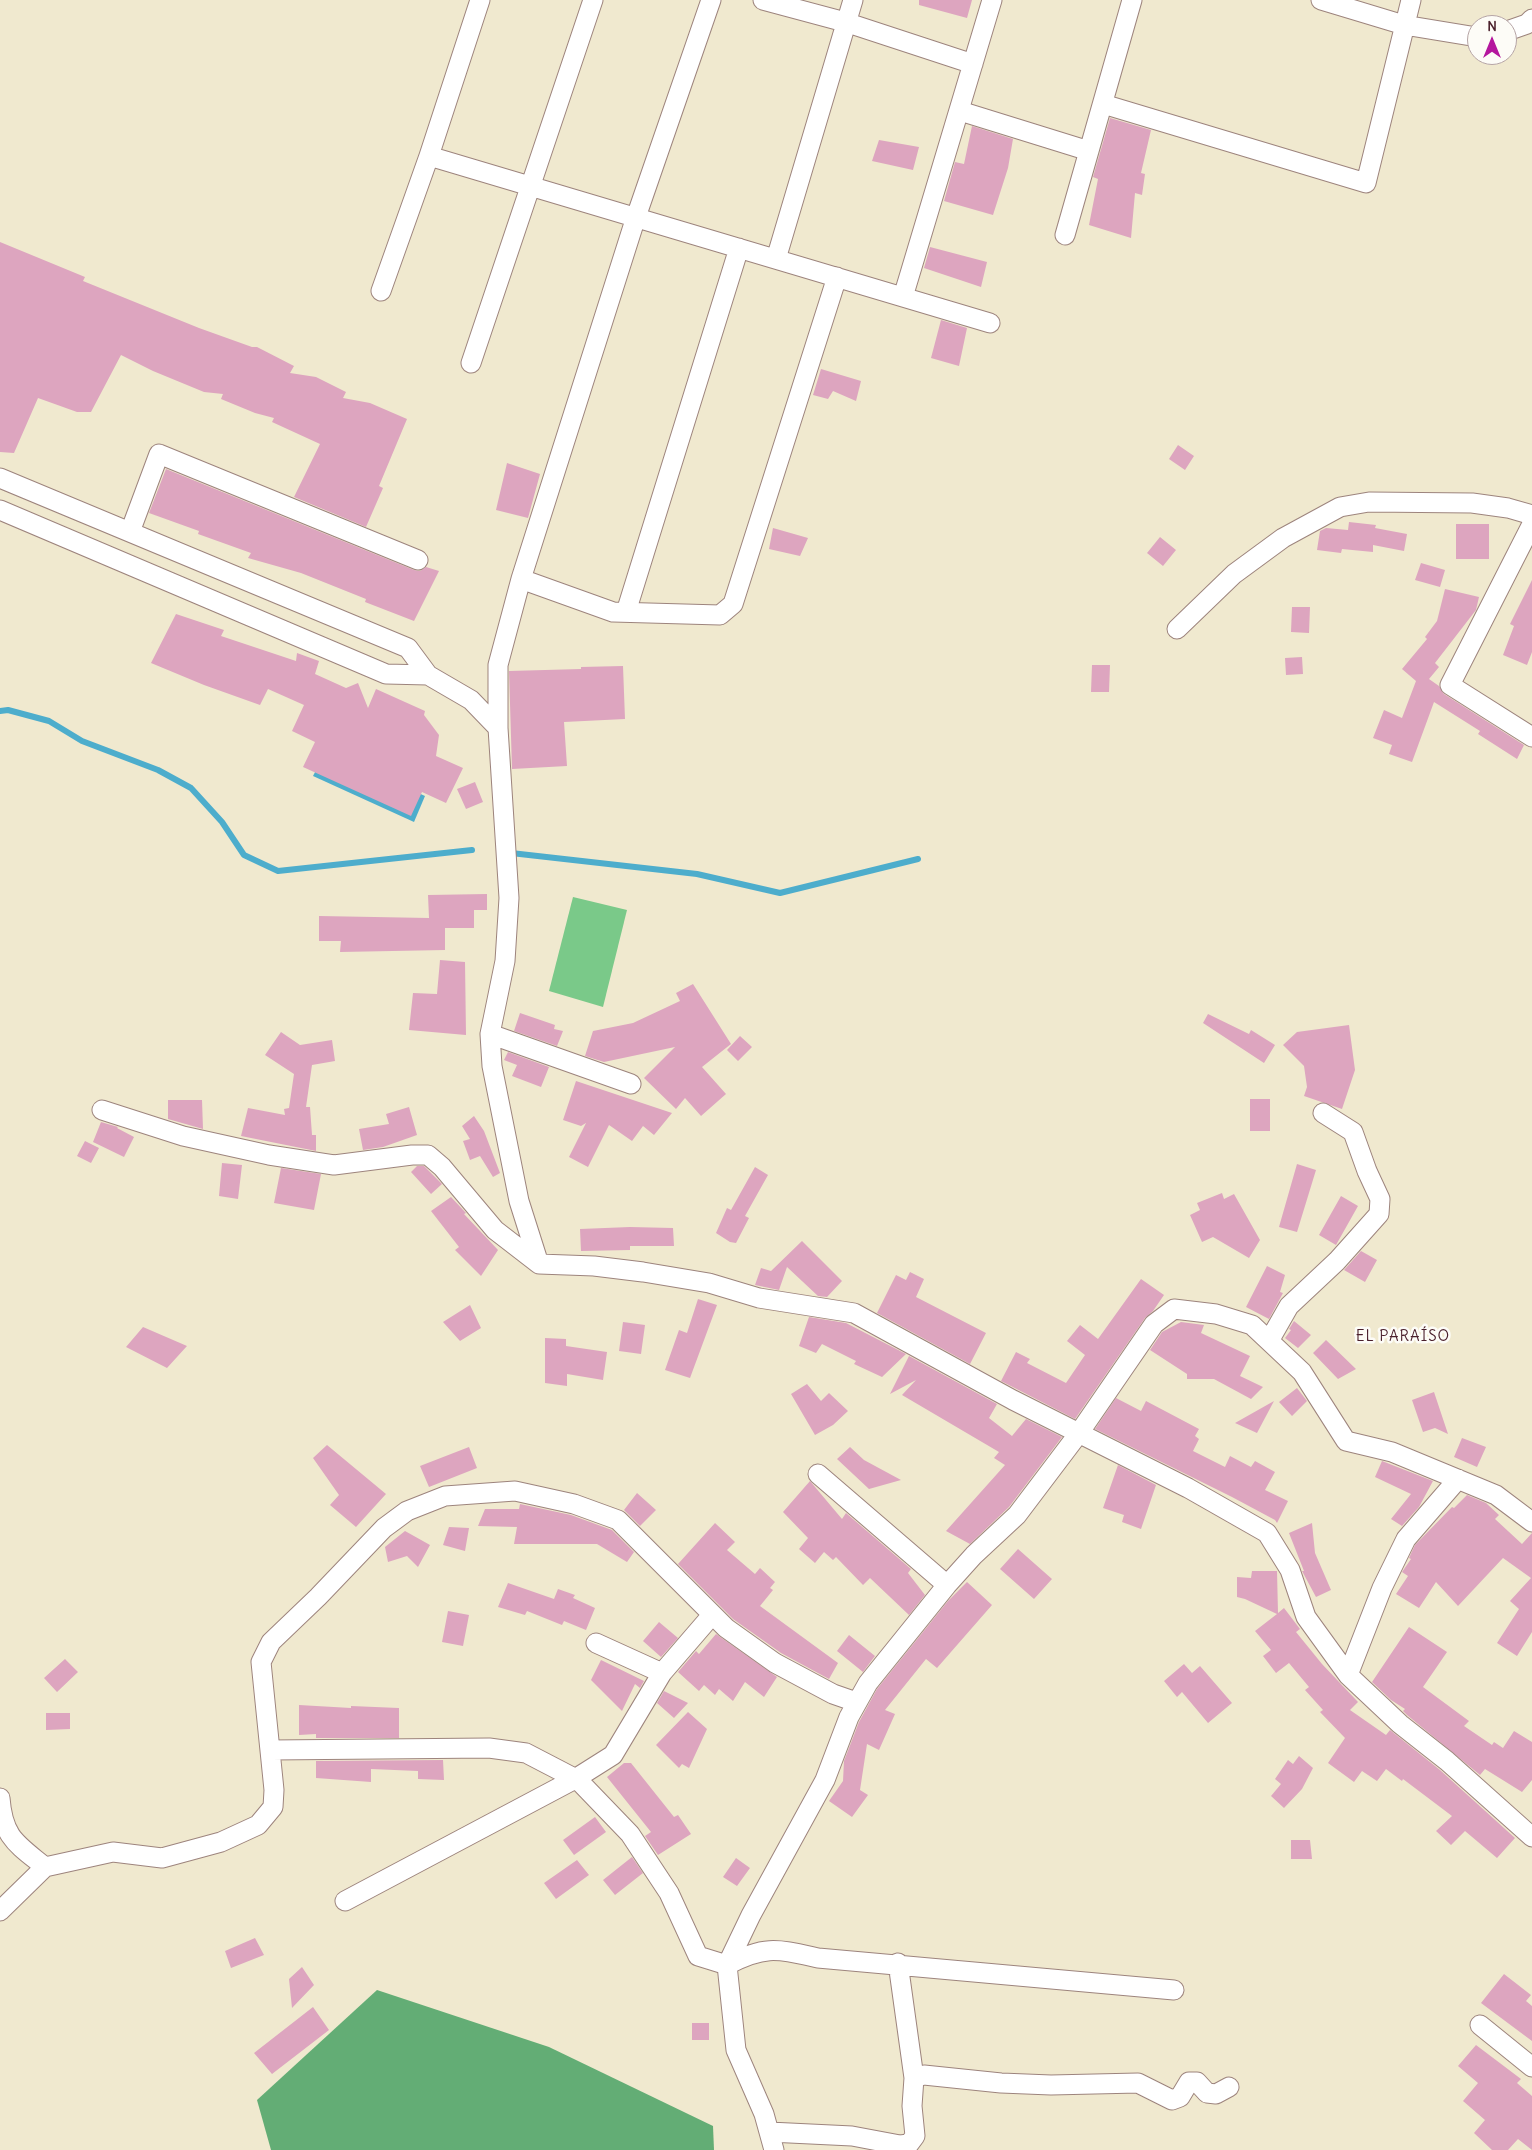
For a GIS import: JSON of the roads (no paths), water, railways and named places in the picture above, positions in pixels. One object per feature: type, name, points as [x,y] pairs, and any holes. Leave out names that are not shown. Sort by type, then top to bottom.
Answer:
[{"type":"street","points":[[381,291],[429,156],[480,0]]},
{"type":"street","points":[[471,363],[592,0]]},
{"type":"street","points":[[539,1264],[519,1201],[492,1066],[490,1034],[505,961],[509,898],[498,728],[498,665],[521,579],[636,217],[711,0]]},
{"type":"street","points":[[763,0],[845,22],[973,64]]},
{"type":"street","points":[[776,259],[853,0]]},
{"type":"street","points":[[903,296],[992,0]]},
{"type":"street","points":[[1065,236],[1132,0]]},
{"type":"street","points":[[1321,0],[1404,25],[1467,35]]},
{"type":"street","points":[[1103,104],[1366,183],[1411,0]]},
{"type":"street","points":[[1517,28],[1527,24],[1532,18]]},
{"type":"street","points":[[960,111],[1089,151]]},
{"type":"street","points":[[429,156],[990,323]]},
{"type":"street","points":[[626,612],[739,248]]},
{"type":"street","points":[[521,579],[613,612],[720,615],[733,604],[838,277]]},
{"type":"street","points":[[130,532],[159,454],[418,560]]},
{"type":"street","points":[[0,478],[82,514],[130,532],[408,648],[428,675],[471,700],[498,728]]},
{"type":"street","points":[[1177,629],[1234,574],[1283,538],[1340,507],[1370,502],[1472,503],[1508,508],[1532,516]]},
{"type":"street","points":[[0,510],[386,674],[428,675]]},
{"type":"street","points":[[70,539],[82,514]]},
{"type":"street","points":[[1532,524],[1450,685],[1532,737]]},
{"type":"street","points":[[490,1034],[631,1084]]},
{"type":"street","points":[[102,1110],[183,1136],[269,1156],[334,1165],[412,1155],[428,1155],[442,1167],[495,1230],[539,1264],[594,1266],[643,1272],[709,1283],[759,1298],[854,1312],[996,1391],[1188,1488],[1267,1533],[1290,1570],[1306,1617],[1348,1675],[1400,1724],[1529,1829]]},
{"type":"street","points":[[1269,1341],[1289,1306],[1337,1261],[1379,1214],[1380,1199],[1367,1171],[1353,1132],[1324,1113]]},
{"type":"street","points":[[898,1964],[914,2078],[912,2106],[915,2136],[909,2144],[900,2145],[852,2136],[771,2141],[764,2114],[736,2050],[727,1965],[750,1915],[825,1780],[856,1702],[868,1683],[947,1585],[974,1555],[1017,1515],[1079,1433],[1154,1324],[1174,1309],[1216,1314],[1252,1325],[1302,1372],[1346,1441],[1392,1452],[1496,1495],[1532,1522]]},
{"type":"street","points":[[818,1474],[947,1585]]},
{"type":"street","points":[[1348,1675],[1382,1588],[1406,1540],[1458,1479]]},
{"type":"street","points":[[0,1911],[45,1868],[113,1852],[162,1858],[221,1842],[258,1825],[273,1807],[274,1790],[271,1750],[262,1662],[271,1642],[318,1597],[384,1528],[407,1511],[445,1496],[516,1491],[574,1504],[618,1520],[726,1628],[774,1663],[833,1694],[856,1702]]},
{"type":"street","points":[[345,1901],[575,1779],[612,1754],[662,1673],[712,1615]]},
{"type":"street","points":[[596,1643],[662,1673]]},
{"type":"street","points":[[271,1750],[489,1748],[526,1753],[575,1779],[630,1834],[669,1893],[698,1956],[727,1965],[748,1954],[777,1949],[818,1958],[1174,1990]]},
{"type":"street","points":[[0,1798],[1,1812],[10,1837],[45,1868]]},
{"type":"street","points":[[1480,2025],[1532,2067]]},
{"type":"street","points":[[914,2078],[924,2075],[1002,2083],[1051,2085],[1138,2083],[1172,2100],[1180,2097],[1188,2082],[1197,2082],[1207,2093],[1216,2094],[1229,2087]]},
{"type":"water","points":[[326,751],[425,796],[414,822],[313,776]]},
{"type":"waterway","points":[[0,711],[8,710],[49,721],[82,741],[158,770],[191,788],[222,822],[244,855],[278,871],[472,850]]},
{"type":"waterway","points":[[511,853],[697,874],[780,893],[918,859]]},
{"type":"district","name":"EL PARAÍSO","points":[[1403,1337]]}]
